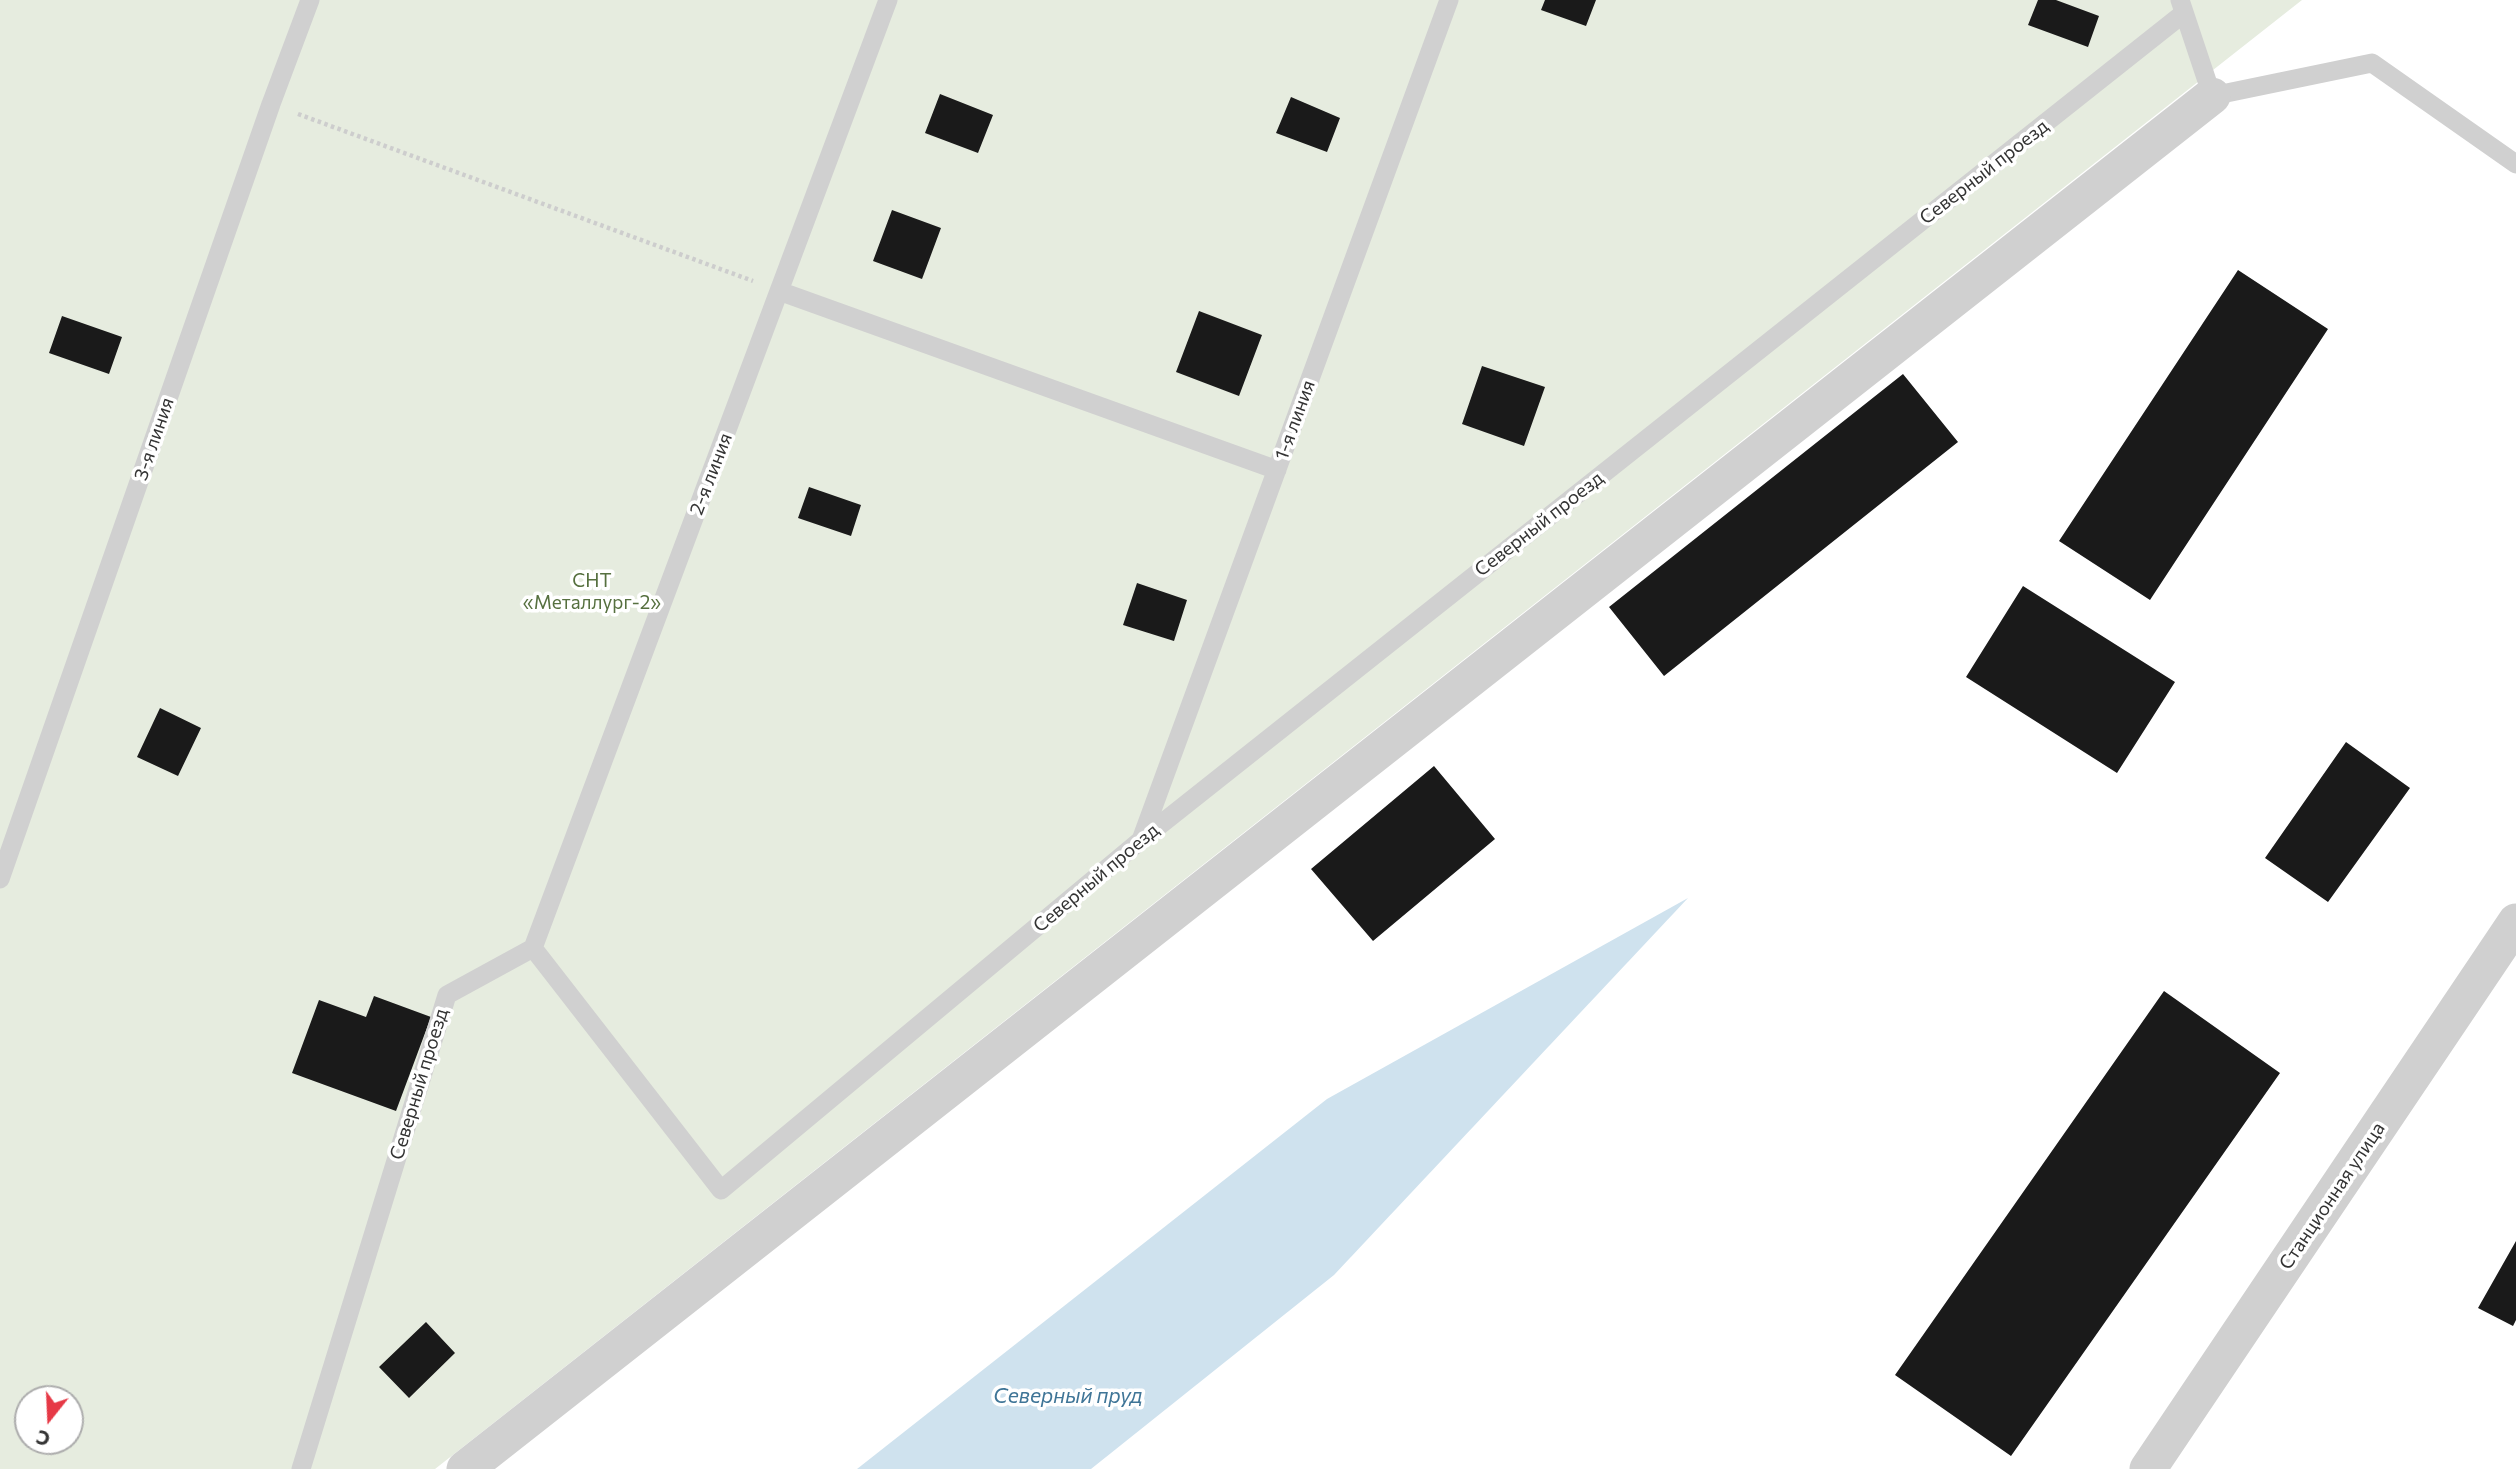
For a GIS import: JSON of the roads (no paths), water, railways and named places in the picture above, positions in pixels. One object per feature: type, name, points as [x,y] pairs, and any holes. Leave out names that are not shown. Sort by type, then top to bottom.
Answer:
[{"type":"street","points":[[465,1469],[2212,96]]},
{"type":"street","name":"Станционная улица","points":[[2148,1469],[2516,922]]},
{"type":"lane","name":"3-я линия","points":[[0,878],[271,104],[310,0]]},
{"type":"lane","name":"2-я линия","points":[[533,948],[888,0]]},
{"type":"lane","name":"1-я линия","points":[[1141,839],[1449,0]]},
{"type":"lane","points":[[2182,7],[2212,96],[2372,63],[2516,164]]},
{"type":"lane","name":"Северный проезд","points":[[301,1469],[447,995],[533,948],[721,1190],[1141,839],[2182,7]]},
{"type":"lane","points":[[779,290],[1277,470]]},
{"type":"water","name":"Северный пруд","points":[[1688,898],[1334,1275],[1091,1469],[857,1469],[1327,1099]]},
{"type":"park label","name":"СНТ «Металлург-2»","points":[[592,592]]}]
